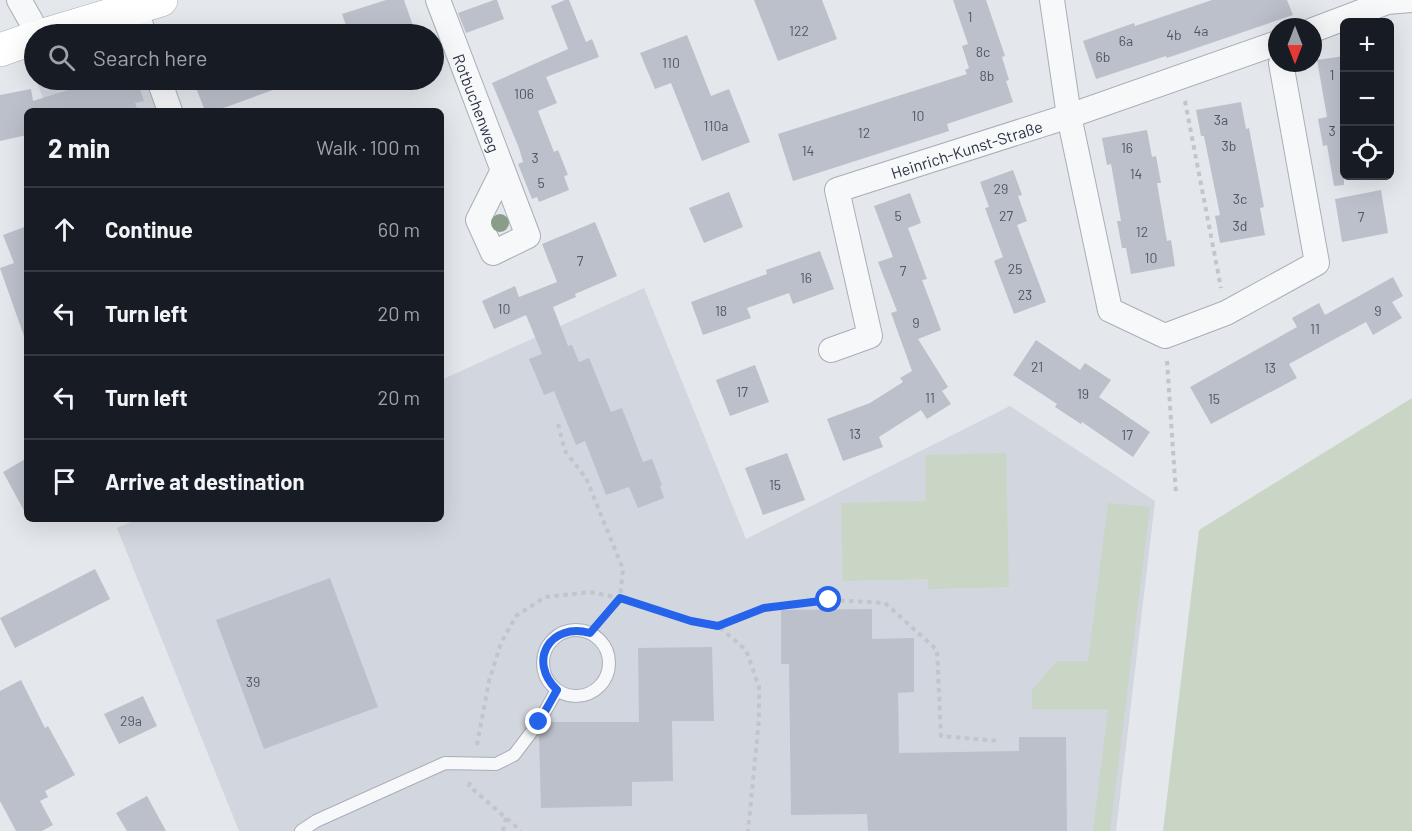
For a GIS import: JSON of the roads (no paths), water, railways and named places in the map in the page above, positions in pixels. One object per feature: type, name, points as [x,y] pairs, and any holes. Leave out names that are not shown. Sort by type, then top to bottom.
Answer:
[{"type":"main road","points":[[97,24],[147,14]]},
{"type":"main road","points":[[0,50],[24,40]]},
{"type":"street","points":[[19,0],[32,24]]},
{"type":"street","name":"Rotbuchenweg","points":[[438,0],[502,172]]},
{"type":"street","points":[[1052,0],[1069,116],[1110,310],[1165,336],[1226,313],[1317,263],[1283,72]]},
{"type":"street","points":[[1322,26],[1387,1],[1412,0]]},
{"type":"street","name":"Heinrich-Kunst-Straße","points":[[831,350],[870,336],[837,190],[1069,116],[1268,46]]},
{"type":"street","points":[[163,90],[169,108]]},
{"type":"lane","points":[[568,630],[590,633],[599,639],[606,648],[609,658],[609,669],[605,680],[589,694],[567,695],[557,690],[549,683],[544,673],[545,651],[550,642],[558,634],[568,630]]},
{"type":"lane","points":[[301,831],[316,821],[445,763],[496,764],[514,755],[539,722],[557,690]]}]
